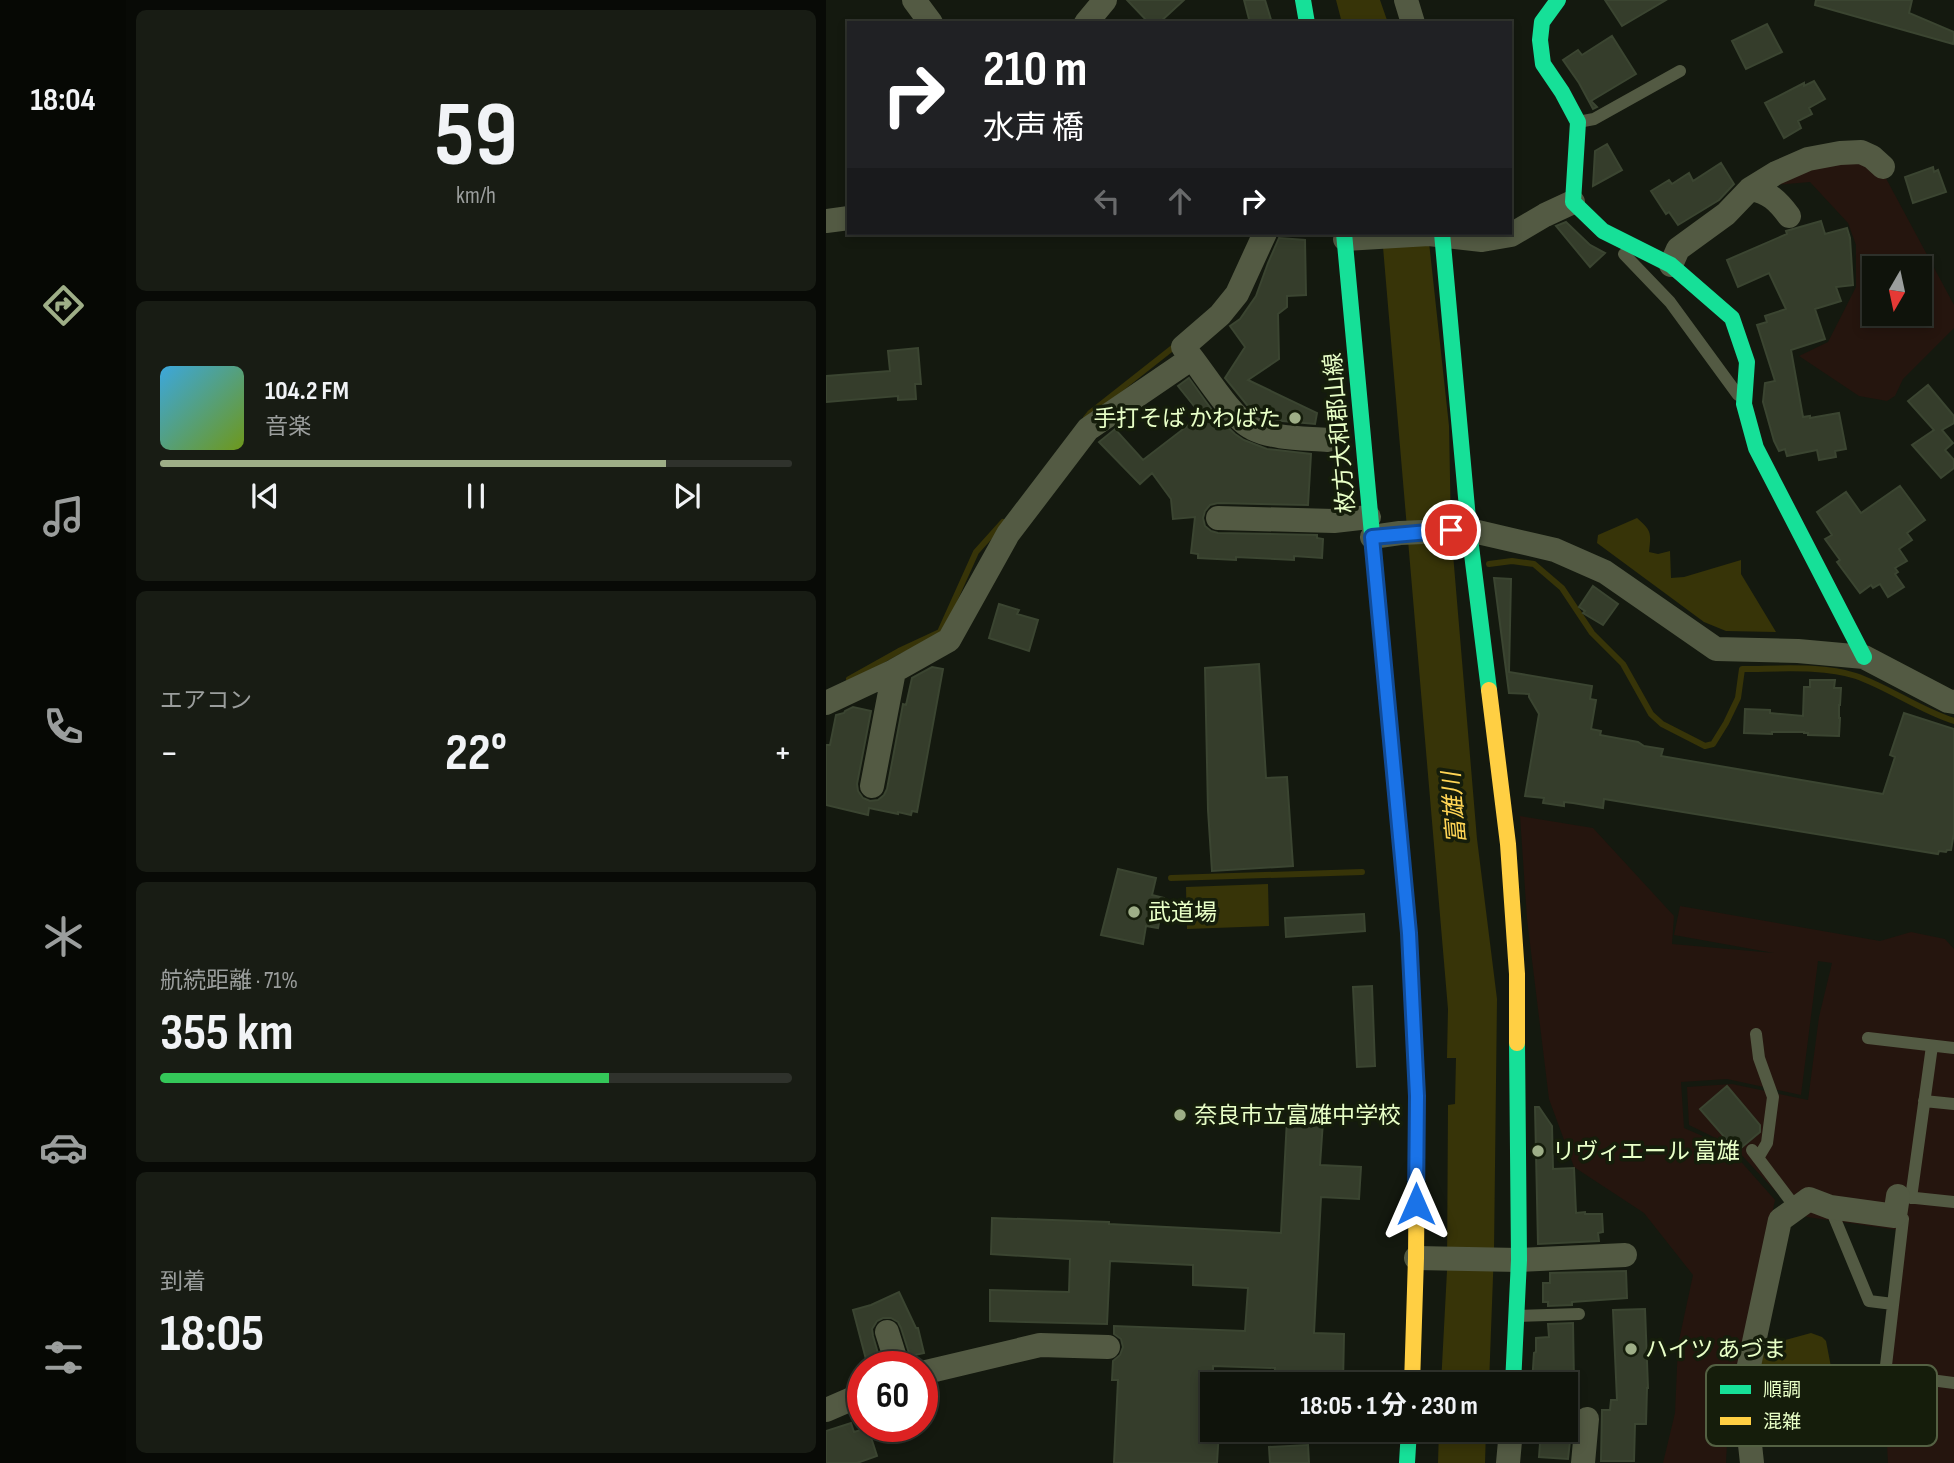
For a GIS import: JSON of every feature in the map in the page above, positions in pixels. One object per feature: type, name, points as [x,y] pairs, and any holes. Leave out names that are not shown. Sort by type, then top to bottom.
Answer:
[{"type":"street","points":[[914,0],[930,21]]},
{"type":"street","points":[[1088,21],[1105,0]]},
{"type":"street","points":[[1303,0],[1307,21]]},
{"type":"street","points":[[1406,0],[1412,21]]},
{"type":"street","points":[[1558,0],[1542,22],[1540,40],[1543,64],[1578,122],[1573,202],[1602,231],[1671,265],[1732,318],[1747,362],[1744,404],[1756,448],[1783,489],[1864,657]]},
{"type":"street","points":[[1671,265],[1678,249],[1726,214],[1750,189],[1776,173],[1808,159],[1840,153],[1861,152],[1883,167]]},
{"type":"street","points":[[1750,189],[1760,190],[1775,198],[1789,216]]},
{"type":"street","points":[[1512,234],[1573,202]]},
{"type":"street","points":[[826,221],[847,218]]},
{"type":"street","points":[[1264,235],[1237,294],[1220,315],[1183,347],[1236,414],[1252,428],[1284,437],[1328,440]]},
{"type":"street","points":[[1345,236],[1410,235]]},
{"type":"street","points":[[1437,235],[1460,530],[1508,844],[1513,909],[1517,974],[1519,1260],[1514,1372]]},
{"type":"street","points":[[1444,235],[1482,240],[1511,235]]},
{"type":"street","name":"枚方大和郡山線","points":[[1345,236],[1409,933],[1427,1259],[1413,1372]]},
{"type":"street","points":[[826,703],[894,671],[949,640],[1008,534],[1088,429],[1192,358]]},
{"type":"street","points":[[1218,518],[1334,521],[1399,533],[1460,530],[1555,550],[1605,572],[1716,649],[1798,651],[1864,657],[1954,702]]},
{"type":"street","points":[[872,786],[894,671]]},
{"type":"street","points":[[1749,1365],[1780,1220],[1809,1199],[1830,1207],[1901,1203]]},
{"type":"street","points":[[1427,1259],[1519,1260],[1625,1255]]},
{"type":"street","points":[[887,1332],[893,1351]]},
{"type":"street","points":[[938,1369],[1040,1345],[1108,1347]]},
{"type":"street","points":[[826,1410],[847,1401]]},
{"type":"street","points":[[1583,1463],[1587,1419]]},
{"type":"street","points":[[1407,1463],[1408,1442]]},
{"type":"street","points":[[1508,1463],[1510,1442]]},
{"type":"lane","points":[[1578,122],[1594,119],[1680,71]]},
{"type":"lane","points":[[1602,231],[1670,302],[1744,404]]},
{"type":"lane","points":[[1759,420],[1761,438],[1770,459],[1778,466]]},
{"type":"lane","points":[[1756,1034],[1759,1058],[1773,1097],[1767,1143],[1755,1154],[1797,1208]]},
{"type":"lane","points":[[1868,1038],[1954,1048]]},
{"type":"lane","points":[[1886,1365],[1903,1219],[1901,1203],[1924,1101],[1931,1046]]},
{"type":"lane","points":[[1924,1101],[1954,1104]]},
{"type":"lane","points":[[1901,1203],[1954,1202]]},
{"type":"lane","points":[[1830,1207],[1869,1301],[1893,1304]]},
{"type":"lane","points":[[1516,1316],[1579,1314]]},
{"type":"shaded area","points":[[1848,155],[1881,169],[1928,256],[1862,256],[1862,326],[1932,326],[1932,264],[1954,305],[1954,328],[1903,379],[1895,396],[1887,401],[1859,396],[1799,356],[1828,342],[1856,287],[1856,245],[1848,223],[1810,182],[1762,186]]},
{"type":"shaded area","points":[[1520,816],[1593,828],[1674,916],[1672,944],[1774,953],[1674,935],[1680,906],[1880,941],[1911,932],[1945,939],[1954,949],[1954,1463],[1888,1463],[1887,1446],[1937,1446],[1937,1365],[1883,1365],[1882,1346],[1898,1230],[1807,1217],[1779,1195],[1734,1147],[1689,1125],[1687,1087],[1732,1084],[1808,1100],[1819,1017],[1832,963],[1818,961],[1801,1095],[1727,1079],[1681,1082],[1684,1128],[1728,1147],[1775,1200],[1738,1365],[1706,1365],[1706,1446],[1727,1446],[1726,1463],[1663,1463],[1675,1413],[1678,1345],[1693,1275],[1644,1213],[1574,1167],[1549,1099],[1527,919]]},
{"type":"water","points":[[1336,0],[1380,0],[1387,21],[1341,21]]},
{"type":"water","name":"富雄川","points":[[1422,235],[1428,235],[1449,426],[1451,530],[1477,839],[1497,999],[1489,1372],[1442,1372],[1447,1271],[1448,1105],[1455,1104],[1456,1058],[1447,1058],[1448,1009],[1383,247]]},
{"type":"water","points":[[1637,518],[1649,533],[1649,552],[1658,554],[1670,551],[1671,578],[1684,577],[1741,560],[1741,574],[1776,632],[1726,631],[1704,622],[1597,543],[1598,535]]},
{"type":"water","points":[[1268,884],[1269,926],[1187,929],[1186,887]]},
{"type":"water","points":[[1811,1333],[1822,1337],[1826,1341],[1831,1365],[1759,1365],[1762,1354],[1778,1342]]},
{"type":"water","points":[[1439,1442],[1486,1442],[1485,1463],[1438,1463]]},
{"type":"building","points":[[1127,0],[1184,0],[1161,21],[1147,21]]},
{"type":"building","points":[[1244,0],[1265,0],[1271,21],[1249,21]]},
{"type":"building","points":[[1605,0],[1666,0],[1622,26]]},
{"type":"building","points":[[1816,0],[1912,0],[1909,13],[1954,32],[1953,44],[1815,5]]},
{"type":"building","points":[[1767,24],[1782,52],[1746,69],[1732,41]]},
{"type":"building","points":[[1612,36],[1636,74],[1591,101],[1597,107],[1593,109],[1563,60],[1578,50],[1582,55]]},
{"type":"building","points":[[1814,81],[1825,99],[1809,108],[1812,114],[1798,121],[1801,128],[1784,138],[1765,103],[1804,83],[1804,86]]},
{"type":"building","points":[[1607,144],[1622,170],[1593,186],[1595,151]]},
{"type":"building","points":[[1721,163],[1734,184],[1719,200],[1678,225],[1669,212],[1666,214],[1651,191],[1669,180],[1672,184],[1689,173],[1693,181]]},
{"type":"building","points":[[1933,167],[1934,172],[1938,170],[1946,192],[1913,203],[1905,177]]},
{"type":"building","points":[[1821,221],[1825,234],[1847,228],[1853,285],[1836,287],[1841,301],[1815,309],[1825,339],[1791,350],[1803,417],[1839,413],[1846,449],[1835,451],[1836,457],[1819,460],[1817,450],[1787,456],[1785,449],[1779,451],[1763,402],[1765,383],[1775,381],[1757,325],[1767,322],[1765,316],[1786,309],[1769,273],[1738,287],[1727,260],[1787,234],[1786,231]]},
{"type":"building","points":[[1566,222],[1590,245],[1605,253],[1590,267],[1556,226]]},
{"type":"building","points":[[1279,238],[1305,240],[1306,295],[1287,296],[1287,307],[1278,314],[1279,359],[1248,380],[1317,413],[1315,424],[1282,421],[1259,415],[1225,378],[1245,347],[1230,326],[1240,319],[1256,296]]},
{"type":"building","points":[[918,348],[921,384],[915,384],[916,399],[898,400],[898,396],[826,402],[826,376],[890,371],[888,351]]},
{"type":"building","points":[[1189,378],[1217,417],[1244,440],[1267,449],[1311,454],[1308,505],[1218,503],[1210,505],[1205,511],[1205,526],[1218,533],[1317,535],[1317,538],[1323,539],[1322,558],[1198,558],[1198,554],[1191,553],[1195,517],[1173,519],[1171,499],[1152,473],[1140,484],[1099,442],[1115,429],[1143,460],[1199,417],[1195,413],[1198,411],[1178,386]]},
{"type":"building","points":[[1928,385],[1954,416],[1954,423],[1942,430],[1953,443],[1945,450],[1954,460],[1954,468],[1941,478],[1912,445],[1934,430],[1908,401]]},
{"type":"building","points":[[1900,486],[1925,520],[1907,533],[1912,540],[1899,549],[1907,561],[1895,568],[1898,572],[1895,574],[1904,587],[1888,597],[1880,584],[1873,588],[1871,585],[1860,593],[1837,562],[1840,560],[1825,539],[1832,535],[1817,512],[1846,492],[1861,513]]},
{"type":"building","points":[[1494,578],[1511,579],[1509,672],[1592,686],[1590,699],[1596,700],[1591,729],[1601,731],[1600,735],[1663,749],[1661,756],[1883,794],[1895,757],[1890,755],[1904,713],[1954,729],[1954,833],[1951,850],[1939,851],[1938,854],[1604,799],[1603,808],[1564,802],[1564,806],[1543,803],[1544,798],[1525,796],[1539,714],[1529,694],[1509,693]]},
{"type":"building","points":[[1593,586],[1618,604],[1603,625],[1583,613],[1585,611],[1579,607]]},
{"type":"building","points":[[999,604],[1019,610],[1017,614],[1038,620],[1029,651],[989,638]]},
{"type":"building","points":[[1259,664],[1266,778],[1287,777],[1293,866],[1212,871],[1205,668]]},
{"type":"building","points":[[932,667],[943,669],[917,812],[912,811],[911,815],[898,814],[869,808],[868,815],[826,805],[826,745],[830,745],[836,715],[853,707],[871,711],[857,784],[863,798],[878,800],[887,789],[903,704],[906,705],[912,678]]},
{"type":"building","points":[[1810,680],[1835,680],[1834,688],[1841,688],[1839,736],[1808,735],[1804,732],[1744,733],[1745,709],[1803,716],[1804,687],[1810,687]]},
{"type":"building","name":"武道場","points":[[1118,869],[1156,878],[1152,895],[1164,898],[1158,928],[1146,926],[1143,944],[1101,935]]},
{"type":"building","points":[[1364,914],[1365,931],[1286,937],[1285,918]]},
{"type":"building","points":[[1372,986],[1375,1066],[1357,1067],[1353,987]]},
{"type":"building","points":[[1727,1086],[1760,1125],[1760,1132],[1741,1148],[1737,1144],[1733,1147],[1700,1109]]},
{"type":"building","points":[[1535,1107],[1539,1107],[1552,1126],[1553,1169],[1574,1168],[1576,1213],[1602,1214],[1603,1232],[1598,1233],[1599,1241],[1538,1244]]},
{"type":"building","points":[[1287,1119],[1323,1121],[1320,1165],[1361,1167],[1359,1199],[1321,1197],[1314,1333],[1344,1334],[1343,1372],[1275,1372],[1275,1368],[1213,1366],[1213,1372],[1200,1372],[1200,1442],[1218,1442],[1217,1463],[1114,1463],[1118,1380],[1112,1380],[1113,1361],[1120,1355],[1123,1347],[1121,1339],[1114,1334],[1114,1326],[1245,1331],[1248,1288],[1193,1285],[1193,1265],[1110,1261],[1107,1324],[990,1321],[990,1290],[1069,1292],[1070,1259],[991,1254],[992,1218],[1281,1233]]},
{"type":"building","points":[[1626,1271],[1627,1298],[1572,1302],[1572,1305],[1548,1306],[1548,1302],[1543,1302],[1543,1283],[1550,1283],[1550,1273]]},
{"type":"building","points":[[899,1292],[918,1328],[924,1351],[908,1351],[898,1322],[883,1318],[877,1321],[872,1329],[877,1351],[864,1351],[853,1310]]},
{"type":"building","points":[[1645,1309],[1648,1388],[1646,1424],[1635,1424],[1634,1461],[1601,1461],[1602,1410],[1610,1410],[1611,1400],[1617,1400],[1613,1310]]},
{"type":"building","points":[[1573,1323],[1574,1372],[1533,1372],[1536,1338],[1549,1337],[1548,1324]]},
{"type":"building","points":[[847,1424],[847,1442],[872,1442],[877,1456],[857,1463],[826,1463],[826,1431]]},
{"type":"building","points":[[1540,1442],[1570,1442],[1568,1459],[1539,1457]]},
{"type":"building","points":[[1308,1445],[1309,1463],[1270,1463],[1269,1447]]},
{"type":"waterway","points":[[1086,418],[1175,346]]},
{"type":"waterway","points":[[849,679],[940,632],[976,552],[1003,522]]},
{"type":"waterway","points":[[1489,564],[1512,561],[1534,564],[1562,588],[1592,633],[1623,664],[1651,714],[1662,724],[1705,746],[1713,744],[1726,723],[1738,698],[1742,669],[1800,668],[1829,670],[1856,676],[1954,721]]},
{"type":"waterway","points":[[1171,878],[1362,872]]},
{"type":"traffic: fast","points":[[1303,0],[1307,21]]},
{"type":"traffic: fast","points":[[1558,0],[1542,22],[1540,40],[1543,64],[1578,122],[1573,202],[1603,231],[1671,265],[1732,318],[1747,362],[1744,404],[1756,448],[1864,657]]},
{"type":"traffic: fast","points":[[1344,235],[1409,933],[1417,1139]]},
{"type":"traffic: fast","points":[[1442,235],[1469,530],[1489,690]]},
{"type":"traffic: fast","points":[[1514,1372],[1519,1260],[1517,1043]]},
{"type":"traffic: fast","points":[[1407,1463],[1408,1442]]},
{"type":"traffic: slow","points":[[1489,690],[1508,844],[1517,974],[1517,1043]]},
{"type":"traffic: slow","points":[[1412,1372],[1417,1139]]},
{"type":"place","name":"手打そば かわばた","points":[[1295,418]]},
{"type":"place","name":"武道場","points":[[1134,912]]},
{"type":"place","name":"奈良市立富雄中学校","points":[[1180,1115]]},
{"type":"place","name":"リヴィエール 富雄","points":[[1538,1151]]},
{"type":"place","name":"ハイツ あづま","points":[[1631,1349]]},
{"type":"route","points":[[1416,1204],[1417,1096],[1409,933],[1372,537],[1451,530]]}]
